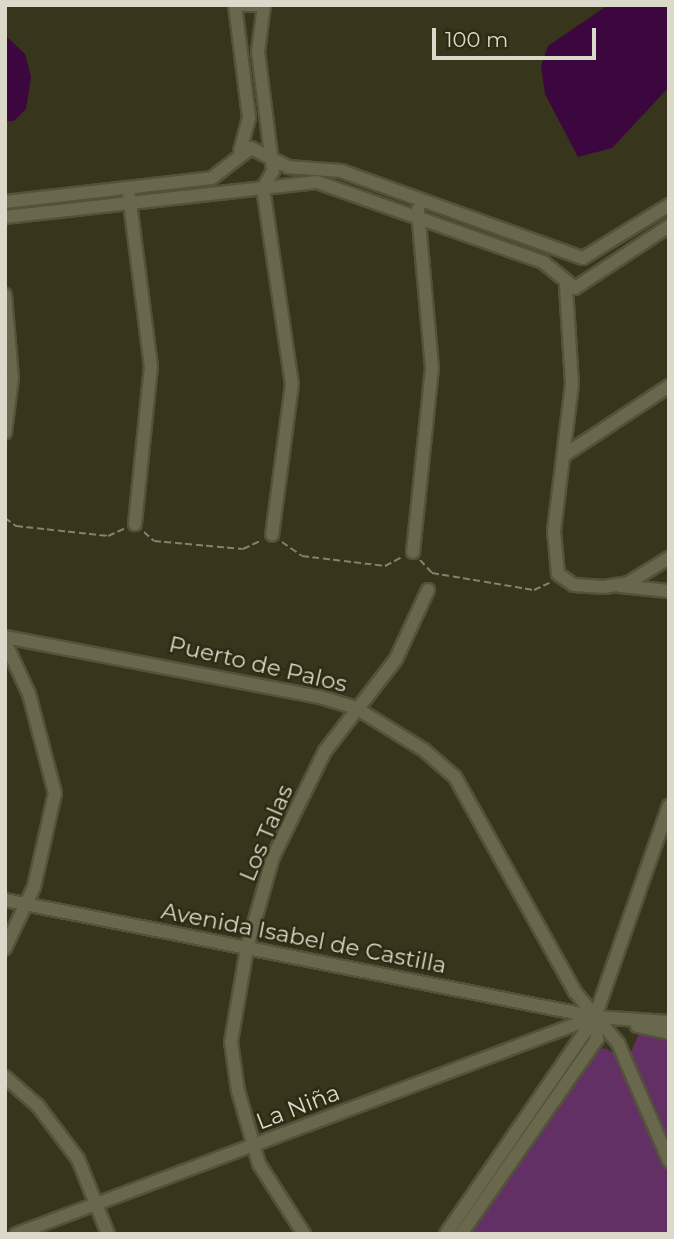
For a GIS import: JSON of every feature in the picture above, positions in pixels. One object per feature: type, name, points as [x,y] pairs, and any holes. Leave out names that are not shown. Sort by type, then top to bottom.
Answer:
[{"type":"street","points":[[5,202],[212,178],[229,169],[240,152],[249,118],[235,5]]},
{"type":"street","points":[[243,5],[257,5]]},
{"type":"street","points":[[264,5],[258,52],[269,156],[274,171],[263,188],[292,384],[272,535]]},
{"type":"street","points":[[240,152],[251,148],[288,167],[333,169],[583,258],[669,205]]},
{"type":"street","points":[[229,169],[229,180],[240,190]]},
{"type":"street","points":[[5,217],[317,182],[543,262],[566,286],[573,333],[566,454],[554,531],[562,577],[574,585],[616,585],[669,591]]},
{"type":"street","points":[[127,188],[151,366],[135,524]]},
{"type":"street","points":[[413,552],[432,368],[418,200]]},
{"type":"street","points":[[566,286],[587,283],[669,226]]},
{"type":"street","points":[[556,273],[569,254]]},
{"type":"street","points":[[583,258],[587,283]]},
{"type":"street","points":[[5,295],[12,378],[5,433]]},
{"type":"street","points":[[566,454],[669,386]]},
{"type":"street","points":[[616,585],[669,558]]},
{"type":"street","name":"Los Talas","points":[[304,1234],[254,1146],[232,1042],[247,948],[273,858],[325,751],[396,659],[428,590]]},
{"type":"street","name":"Puerto de Palos","points":[[5,637],[138,658],[356,708],[455,776],[595,1017],[618,1043],[669,1161]]},
{"type":"street","points":[[5,642],[29,694],[55,793],[51,830],[26,905],[5,948]]},
{"type":"street","points":[[446,1234],[595,1017],[669,806]]},
{"type":"street","name":"Avenida Isabel de Castilla","points":[[5,900],[669,1033]]},
{"type":"street","points":[[461,1234],[597,1039],[595,1017]]},
{"type":"street","name":"Avenida Isabel de Castilla","points":[[595,1017],[669,1022]]},
{"type":"street","name":"La Niña","points":[[16,1234],[595,1017]]},
{"type":"street","points":[[5,1077],[38,1106],[78,1159],[108,1234]]},
{"type":"path","points":[[5,518],[16,526],[108,536],[135,524],[153,541],[230,548],[272,535],[302,556],[385,566],[413,552],[432,573],[534,590],[562,577]]},
{"type":"shaded area","points":[[608,5],[669,5],[669,87],[612,148],[578,157],[545,94],[541,66],[548,46]]},
{"type":"shaded area","points":[[5,35],[25,54],[31,77],[26,109],[14,121],[5,121]]},
{"type":"shaded area","points":[[639,1034],[669,1038],[669,1140],[630,1054]]},
{"type":"shaded area","points":[[604,1048],[617,1054],[669,1173],[669,1234],[467,1234],[593,1053]]}]
